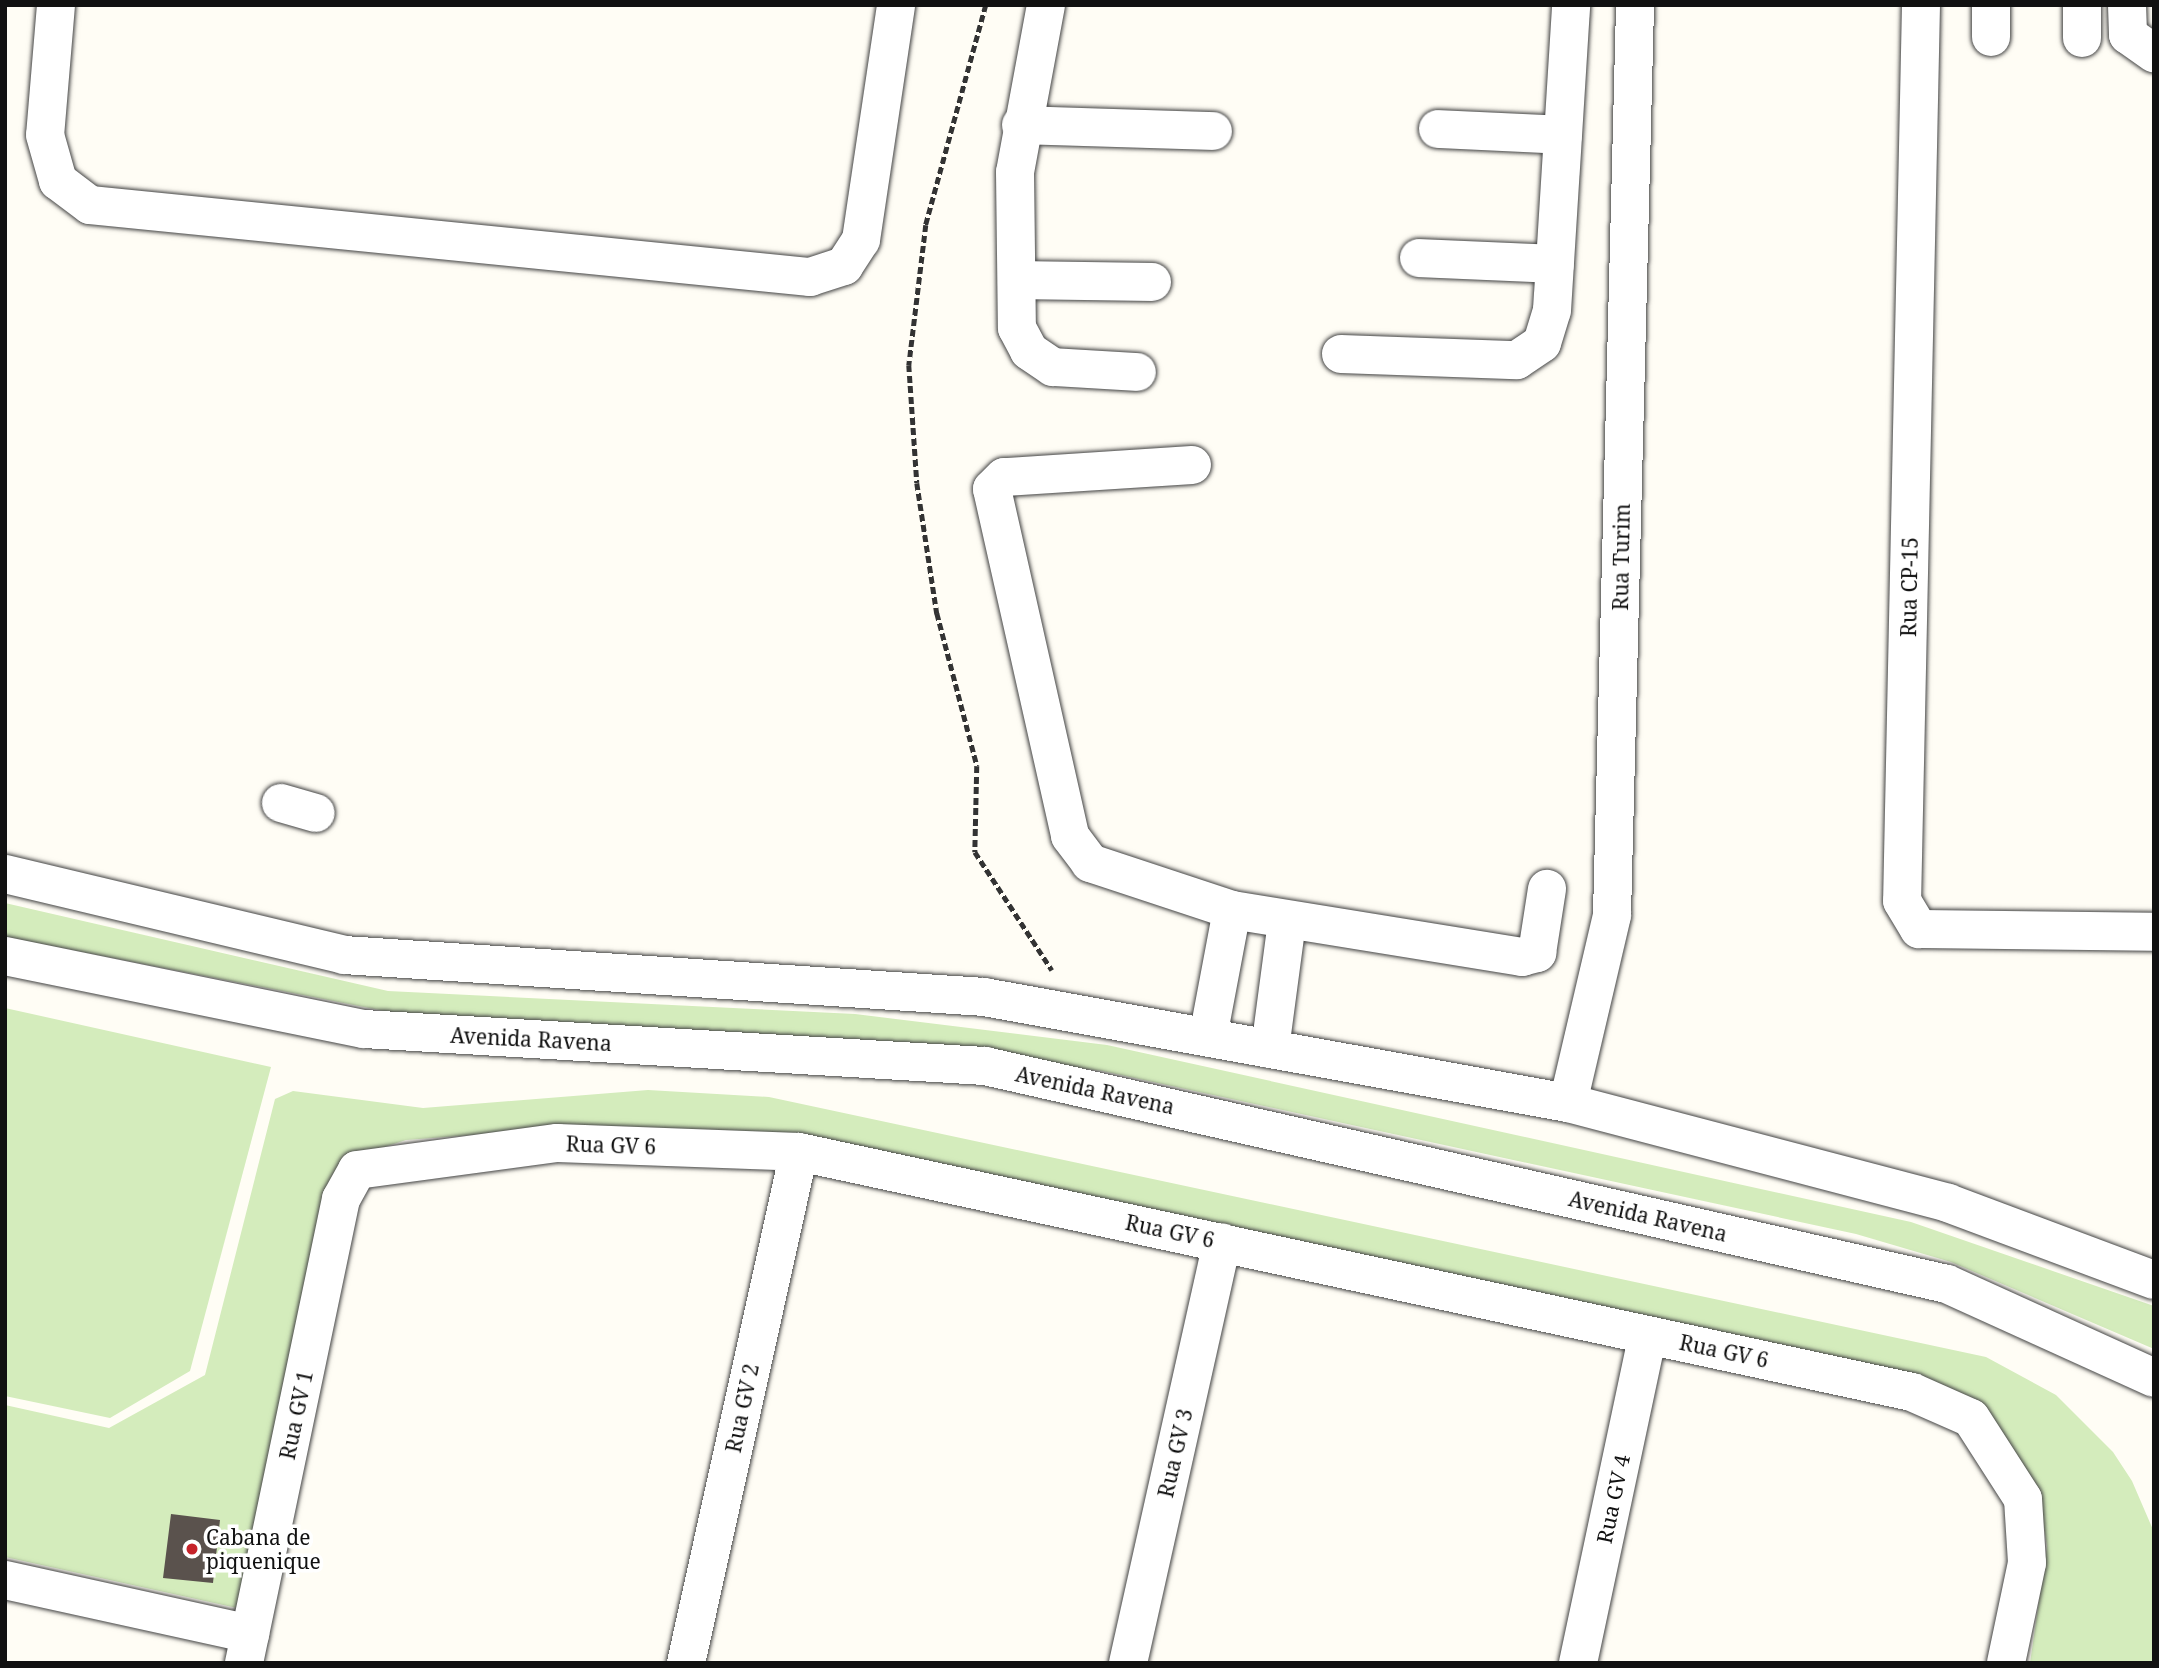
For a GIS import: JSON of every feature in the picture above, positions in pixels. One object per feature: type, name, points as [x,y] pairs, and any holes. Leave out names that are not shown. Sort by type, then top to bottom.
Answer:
[{"type":"street","points":[[56,5],[45,135],[58,181],[90,205],[810,277],[845,266],[861,240],[897,5]]},
{"type":"street","points":[[1046,5],[1021,125],[1015,172],[1017,328],[1029,351],[1053,367],[1137,372]]},
{"type":"street","points":[[1341,354],[1517,360],[1542,343],[1555,264],[1571,5]]},
{"type":"street","name":"Rua Turim","points":[[1568,1103],[1612,915],[1635,5]]},
{"type":"street","name":"Rua CP-15","points":[[1921,5],[1902,901],[1919,929],[2154,932]]},
{"type":"street","points":[[2127,5],[2128,35],[2154,53]]},
{"type":"street","points":[[1021,125],[1213,131]]},
{"type":"street","points":[[1438,129],[1563,135]]},
{"type":"street","points":[[1419,258],[1555,264]]},
{"type":"street","points":[[1017,281],[1152,282]]},
{"type":"street","points":[[1192,465],[1004,477],[992,489],[1070,836],[1090,863],[1232,910],[1522,957],[1537,953],[1547,889]]},
{"type":"street","points":[[5,874],[344,955],[984,997],[1568,1103],[1948,1203],[2154,1280]]},
{"type":"street","points":[[1208,1037],[1232,910]]},
{"type":"street","points":[[1270,1049],[1287,921]]},
{"type":"street","name":"Avenida Ravena","points":[[5,956],[364,1029],[985,1066],[1947,1284],[2154,1378]]},
{"type":"street","name":"Rua GV 6","points":[[357,1170],[557,1143],[799,1152],[1912,1392],[1970,1419],[2023,1499],[2027,1563],[2006,1663]]},
{"type":"street","name":"Rua GV 2","points":[[686,1663],[799,1152]]},
{"type":"street","name":"Rua GV 1","points":[[247,1648],[341,1199],[357,1170]]},
{"type":"street","name":"Rua GV 3","points":[[1128,1663],[1222,1242]]},
{"type":"street","name":"Rua GV 4","points":[[1578,1663],[1648,1335]]},
{"type":"street","points":[[5,1580],[247,1648]]},
{"type":"green space","points":[[5,903],[388,991],[855,1014],[1107,1045],[1911,1222],[2154,1306],[2154,1349],[1951,1262],[1856,1234],[1102,1071],[853,1040],[451,1024],[5,937]]},
{"type":"green space","points":[[5,1008],[271,1067],[190,1371],[110,1418],[5,1396]]},
{"type":"green space","points":[[648,1090],[769,1097],[1986,1357],[2056,1395],[2113,1452],[2132,1481],[2154,1532],[2154,1663],[2030,1663],[2047,1546],[2042,1515],[1997,1432],[801,1135],[555,1129],[406,1140],[369,1152],[237,1608],[5,1557],[5,1405],[109,1428],[205,1375],[275,1099],[293,1091],[423,1108]]},
{"type":"building","name":"Cabana de piquenique","points":[[171,1514],[220,1520],[213,1583],[163,1578]]},
{"type":"place","name":"Cabana de piquenique","points":[[192,1549]]}]
